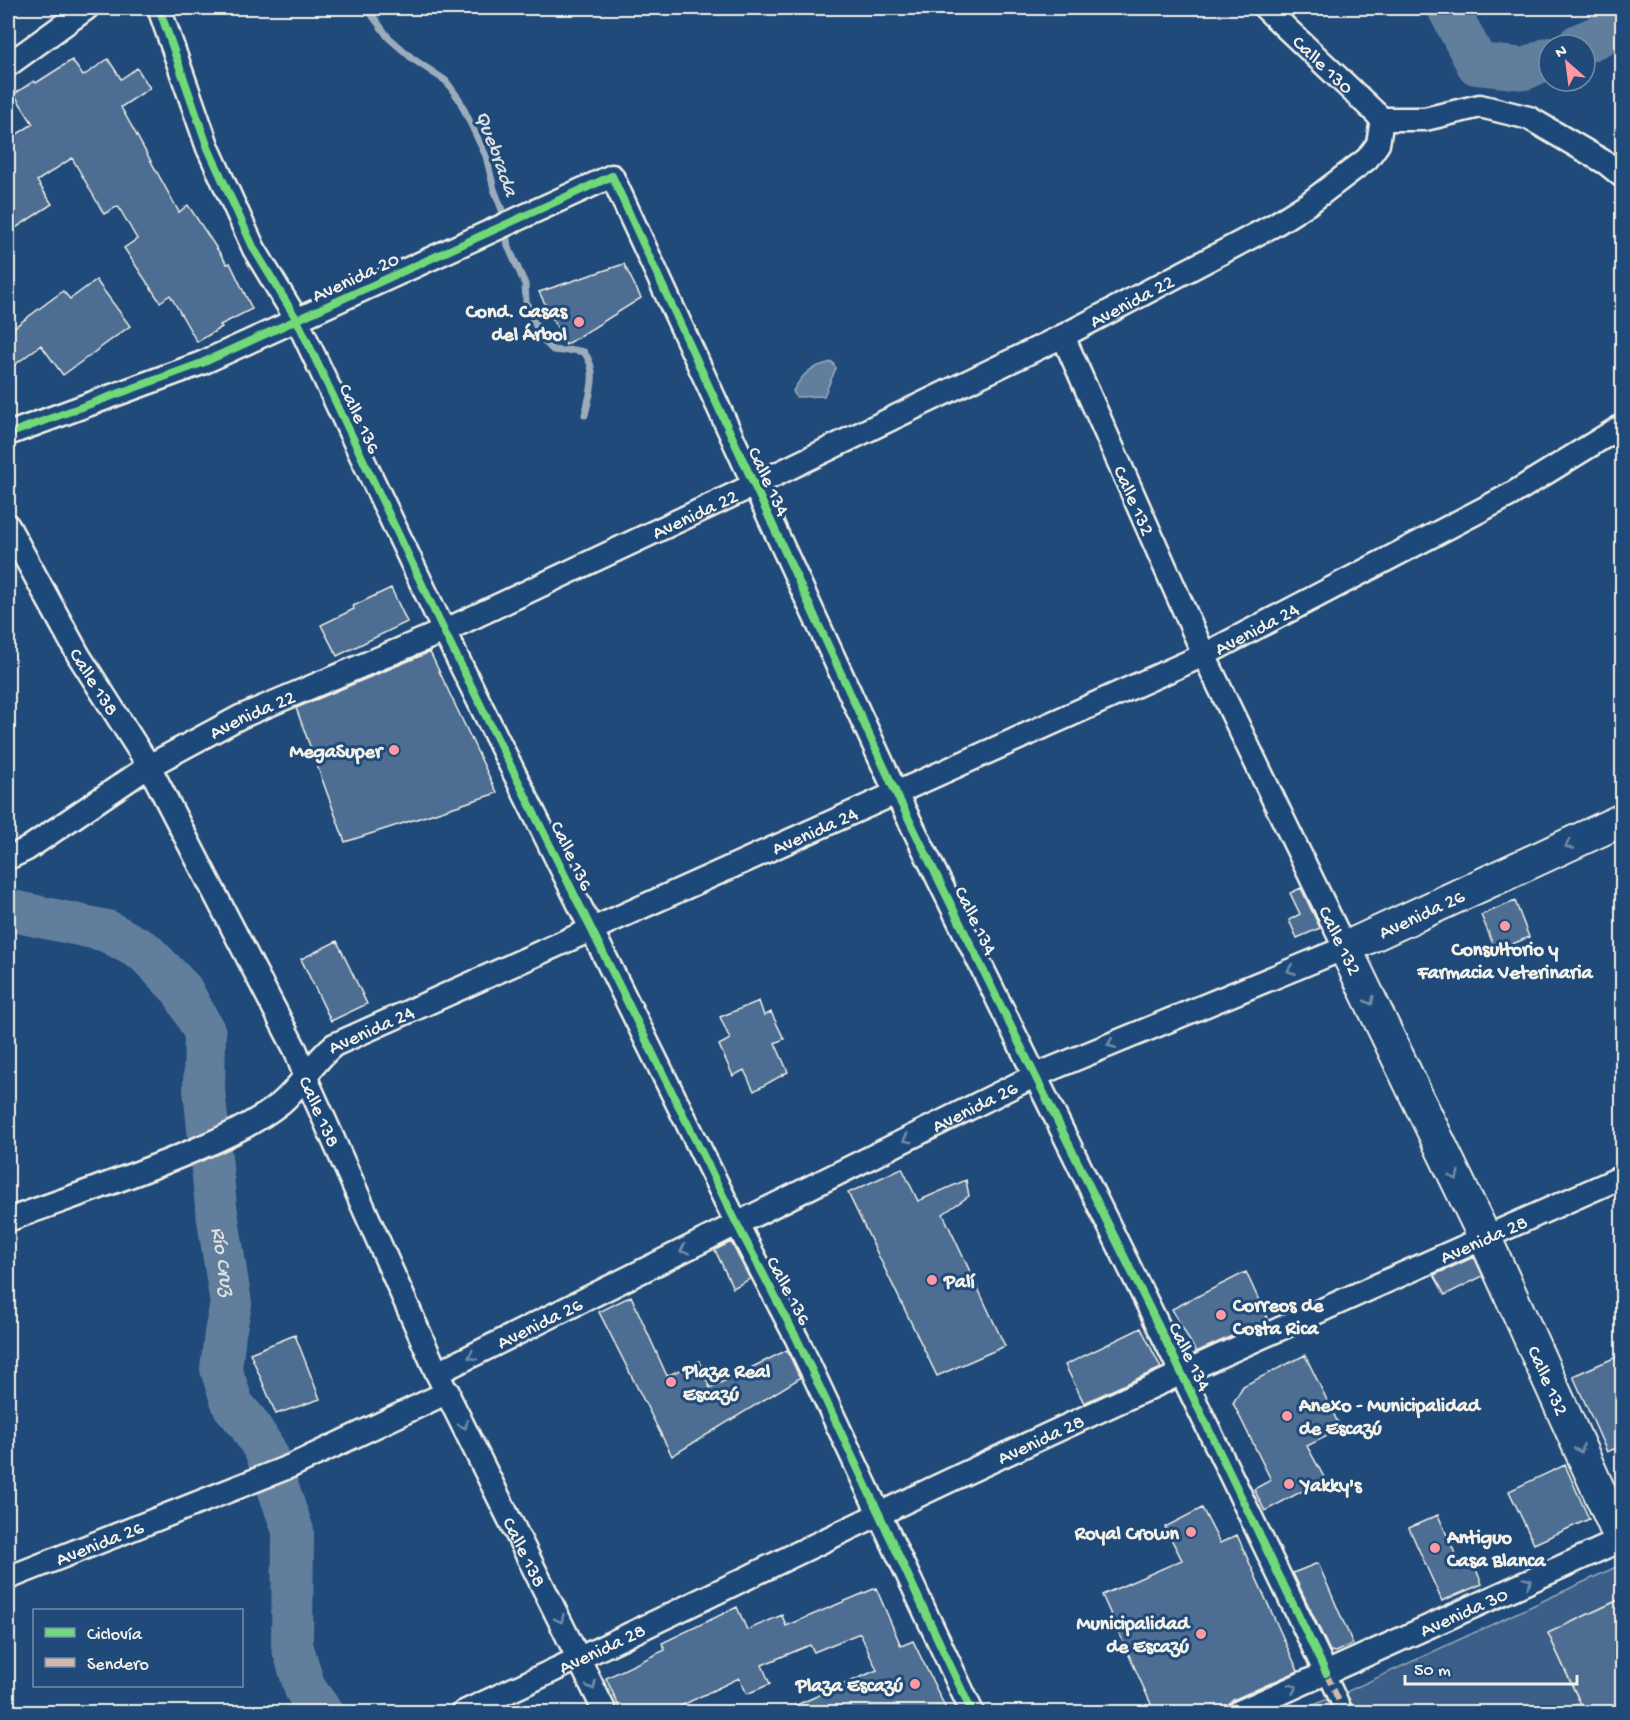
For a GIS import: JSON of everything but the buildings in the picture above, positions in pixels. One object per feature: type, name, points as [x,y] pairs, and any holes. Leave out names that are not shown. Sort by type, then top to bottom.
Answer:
[{"type":"main road","name":"Avenida 26","points":[[1345,948],[1623,820]]},
{"type":"main road","name":"Calle 132","points":[[1345,948],[1485,1238],[1622,1541]]},
{"type":"street","points":[[8,65],[87,8]]},
{"type":"street","name":"Calle 136","points":[[159,8],[208,148],[254,249],[297,321],[444,631],[736,1224],[797,1339],[972,1713]]},
{"type":"street","name":"Calle 130","points":[[1265,8],[1382,119]]},
{"type":"street","points":[[1382,119],[1425,119],[1480,106],[1529,118],[1606,163],[1623,176]]},
{"type":"street","name":"Avenida 22","points":[[8,858],[27,849],[149,766],[240,717],[444,631],[754,485],[1063,336],[1274,225],[1309,203],[1367,159],[1378,144],[1382,119]]},
{"type":"street","name":"Avenida 20","points":[[8,434],[202,363],[612,176]]},
{"type":"street","name":"Calle 134","points":[[612,176],[896,793],[1181,1372],[1344,1713]]},
{"type":"street","name":"Calle 132","points":[[1063,336],[1204,655],[1345,948]]},
{"type":"street","name":"Avenida 24","points":[[8,1220],[161,1165],[226,1137],[280,1103],[323,1054],[334,1046],[1204,655],[1510,495],[1623,426]]},
{"type":"street","name":"Calle 138","points":[[8,526],[79,656],[149,766],[296,1051],[305,1076],[443,1383],[605,1713]]},
{"type":"street","name":"Avenida 26","points":[[8,1578],[291,1466],[736,1224],[1034,1076],[1345,948]]},
{"type":"street","name":"Avenida 28","points":[[464,1713],[878,1514],[1181,1372],[1623,1177]]},
{"type":"street","name":"Avenida 30","points":[[1239,1713],[1622,1541]]},
{"type":"shaded area","points":[[832,362],[836,368],[824,396],[796,397],[793,391],[804,375],[813,368]]},
{"type":"shaded area","points":[[1616,1567],[1622,1580],[1622,1598],[1548,1633],[1580,1703],[1560,1712],[1356,1712],[1346,1692]]},
{"type":"shaded area","points":[[1332,1697],[1339,1712],[1298,1712]]},
{"type":"waterway","name":"Quebrada","points":[[367,8],[388,37],[413,59],[446,81],[459,99],[486,156],[502,210],[508,246],[525,284],[526,301],[531,317],[545,342],[553,350],[584,352],[589,360],[592,382],[585,415]]},
{"type":"waterway","points":[[1448,8],[1477,64],[1525,69],[1537,64]]},
{"type":"waterway","points":[[1597,37],[1608,32],[1622,8]]},
{"type":"waterway","name":"Río Cruz","points":[[8,910],[107,931],[145,952],[182,990],[205,1033],[204,1089],[216,1206],[231,1304],[221,1369],[233,1405],[265,1450],[293,1531],[292,1645],[305,1689],[322,1712]]},
{"type":"marked path","points":[[1326,1673],[1344,1712]]},
{"type":"cycle path","points":[[159,8],[208,148],[254,249],[297,320],[444,631],[737,1224],[797,1339],[972,1712]]},
{"type":"cycle path","points":[[8,434],[202,363],[612,176],[896,793],[1181,1372],[1326,1673]]},
{"type":"place","name":"Cond. Casas del Árbol","points":[[579,322]]},
{"type":"place","name":"MegaSuper","points":[[394,750]]},
{"type":"place","name":"Consultorio y Farmacia Veterinaria","points":[[1505,926]]},
{"type":"place","name":"Palí","points":[[932,1280]]},
{"type":"place","name":"Correos de Costa Rica","points":[[1221,1315]]},
{"type":"place","name":"Plaza Real Escazú","points":[[671,1382]]},
{"type":"place","name":"Anexo - Municipalidad de Escazú","points":[[1287,1416]]},
{"type":"place","name":"Yakky's","points":[[1289,1484]]},
{"type":"place","name":"Royal Crown","points":[[1191,1532]]},
{"type":"place","name":"Antiguo Casa Blanca","points":[[1435,1548]]},
{"type":"place","name":"Municipalidad de Escazú","points":[[1201,1634]]},
{"type":"place","name":"Plaza Escazú","points":[[915,1684]]}]
